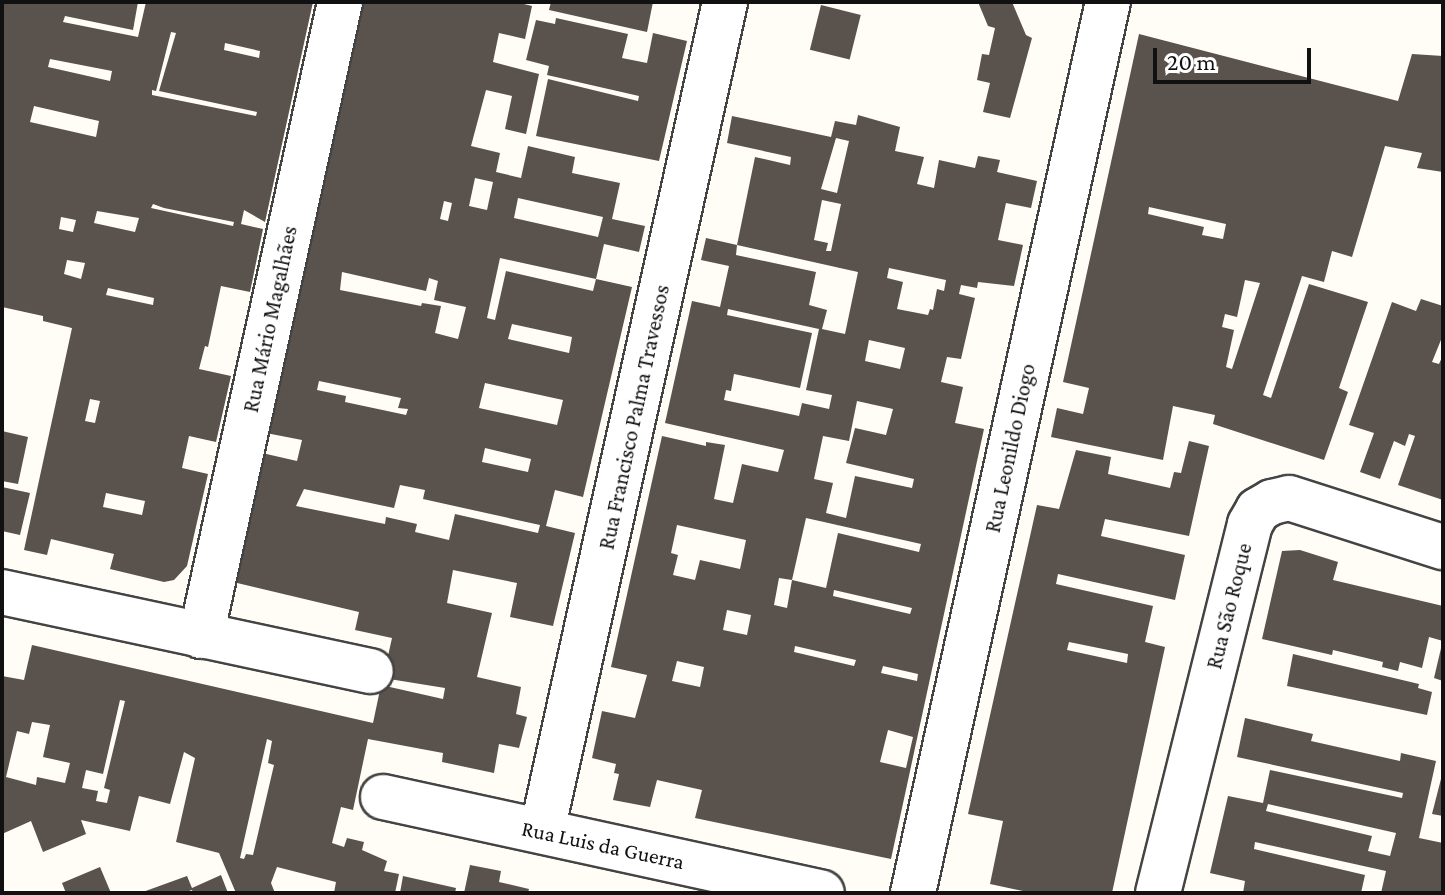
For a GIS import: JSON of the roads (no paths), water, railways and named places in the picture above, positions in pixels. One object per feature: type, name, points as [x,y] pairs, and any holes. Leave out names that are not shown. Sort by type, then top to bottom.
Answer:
[{"type":"street","name":"Rua Mário Magalhães","points":[[201,636],[340,2]]},
{"type":"street","name":"Rua Francisco Palma Travessos","points":[[542,831],[725,2]]},
{"type":"street","name":"Rua Leonildo Diogo","points":[[913,893],[1108,2]]},
{"type":"street","name":"Rua São Roque","points":[[1158,893],[1250,524],[1258,510],[1272,502],[1289,498],[1443,547]]},
{"type":"street","points":[[2,592],[371,671]]},
{"type":"street","name":"Rua Luis da Guerra","points":[[383,797],[822,893]]}]
